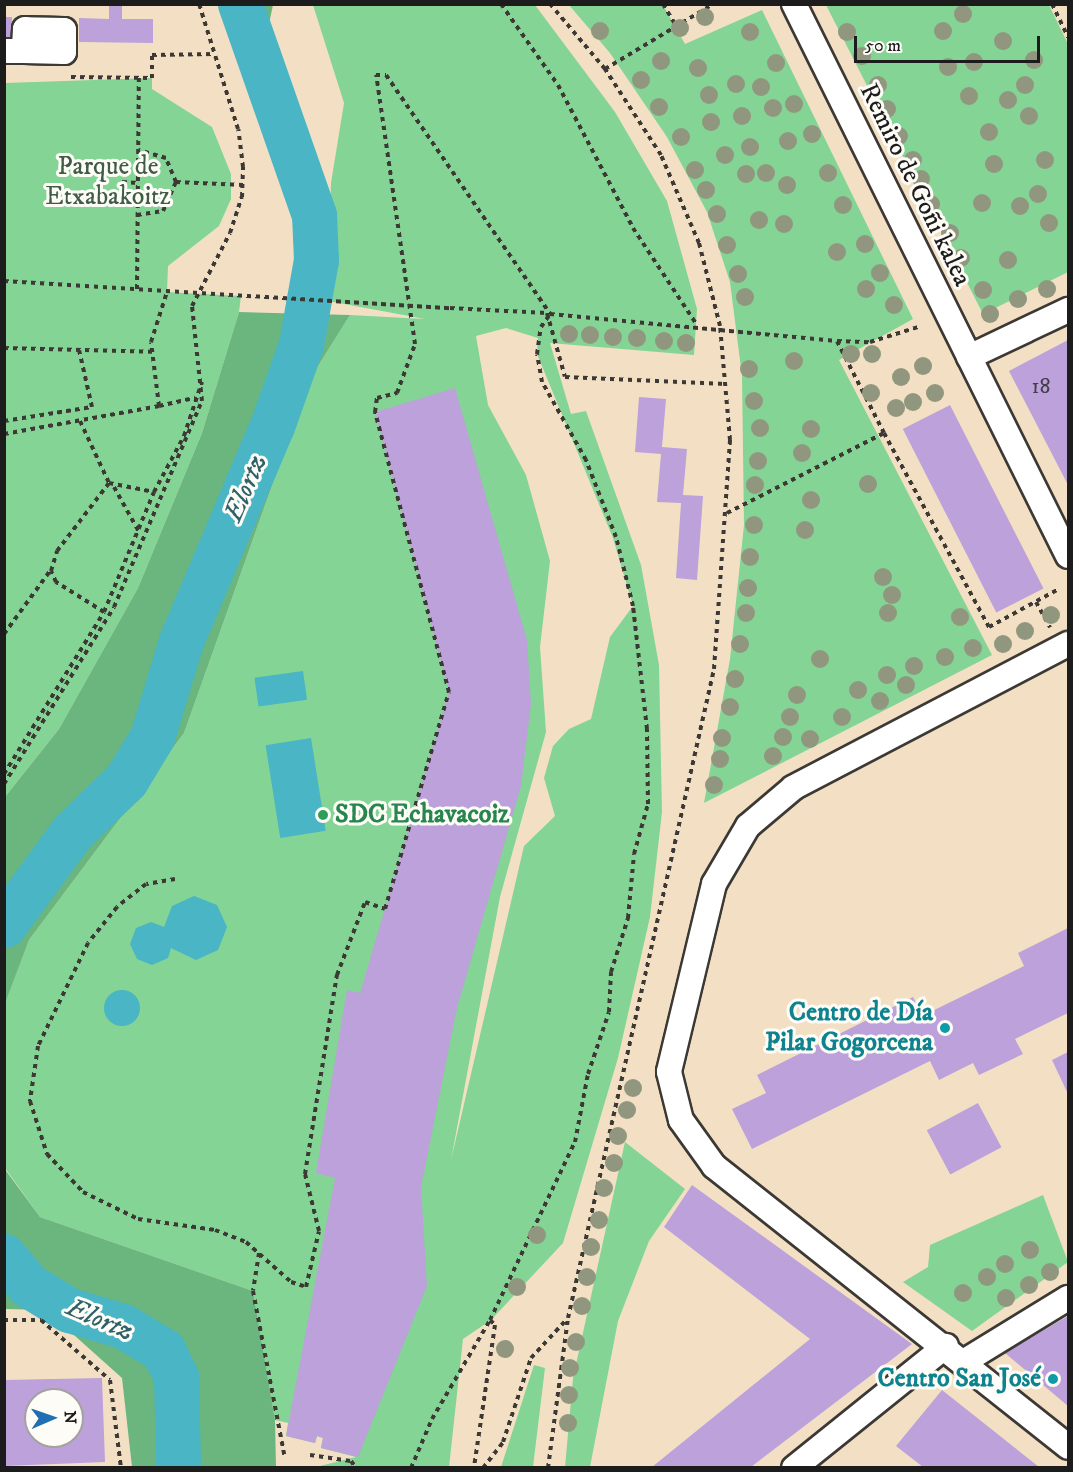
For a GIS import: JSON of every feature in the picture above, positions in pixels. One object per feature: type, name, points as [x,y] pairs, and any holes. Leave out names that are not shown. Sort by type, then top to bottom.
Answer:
[{"type":"street","name":"Remiro de Goñi kalea","points":[[794,4],[1068,556]]},
{"type":"street","points":[[969,357],[1068,310]]},
{"type":"street","points":[[1068,644],[793,788],[748,826],[714,884],[669,1072],[681,1120],[714,1166],[965,1361],[1068,1447]]},
{"type":"street","points":[[965,1361],[1068,1298]]},
{"type":"street","points":[[794,1467],[946,1346]]},
{"type":"path","points":[[4,784],[114,607],[192,432],[202,381],[191,331],[197,294],[230,233],[243,185],[238,129],[199,4]]},
{"type":"path","points":[[501,4],[558,85],[633,228],[698,325]]},
{"type":"path","points":[[548,1467],[568,1318],[714,669],[730,440],[720,326],[699,243],[661,155],[605,69],[550,4]]},
{"type":"path","points":[[663,4],[675,24]]},
{"type":"path","points":[[605,69],[675,24],[713,4]]},
{"type":"path","points":[[1052,4],[1068,37]]},
{"type":"path","points":[[71,76],[152,78],[152,55],[215,54]]},
{"type":"path","points":[[175,879],[146,884],[117,907],[88,943],[38,1046],[30,1101],[47,1154],[83,1192],[138,1219],[215,1230],[259,1252],[291,1282],[306,1287],[319,1232],[305,1174],[337,975],[365,902],[385,909],[449,692],[375,412],[377,398],[397,393],[415,344],[376,75],[386,75],[550,314]]},
{"type":"path","points":[[137,289],[139,78]]},
{"type":"path","points":[[137,215],[163,211],[176,182],[166,158],[138,150]]},
{"type":"path","points":[[122,182],[138,183]]},
{"type":"path","points":[[176,182],[243,185]]},
{"type":"path","points":[[4,280],[410,307],[547,313],[565,377],[726,384]]},
{"type":"path","points":[[159,406],[152,352],[167,292]]},
{"type":"path","points":[[550,314],[720,326],[837,341],[870,342],[918,327]]},
{"type":"path","points":[[411,1467],[432,1419],[490,1320],[575,1142],[588,1074],[609,1012],[611,972],[628,918],[634,854],[648,804],[647,729],[633,606],[616,537],[586,460],[542,382],[538,338],[550,314]]},
{"type":"path","points":[[837,341],[989,627],[1059,589]]},
{"type":"path","points":[[4,348],[152,352]]},
{"type":"path","points":[[4,421],[93,407],[79,350]]},
{"type":"path","points":[[4,774],[104,612],[154,492],[184,436],[202,381]]},
{"type":"path","points":[[4,434],[195,398]]},
{"type":"path","points":[[80,421],[109,483],[114,486],[154,492]]},
{"type":"path","points":[[726,513],[884,433]]},
{"type":"path","points":[[4,634],[51,571],[57,551],[109,483]]},
{"type":"path","points":[[114,486],[139,531]]},
{"type":"path","points":[[51,571],[56,582],[104,612]]},
{"type":"path","points":[[1036,602],[1050,627]]},
{"type":"path","points":[[259,1252],[253,1291],[285,1458]]},
{"type":"path","points":[[483,1467],[503,1442],[531,1358],[568,1318]]},
{"type":"path","points":[[4,1320],[41,1320],[110,1380],[121,1467]]},
{"type":"path","points":[[474,1467],[495,1325],[490,1320]]},
{"type":"path","points":[[310,1455],[351,1461],[356,1467]]},
{"type":"green space","points":[[240,5],[273,5],[261,62]]},
{"type":"green space","name":"SDC Echavacoiz","points":[[313,5],[535,5],[615,112],[667,201],[697,309],[694,355],[550,343],[571,414],[586,411],[641,565],[659,665],[662,812],[650,917],[618,1058],[563,1243],[491,1320],[463,1339],[449,1467],[316,1467],[356,1457],[321,1448],[323,1438],[317,1436],[315,1443],[286,1436],[288,1423],[275,1420],[253,1291],[40,1217],[5,1168],[4,1003],[29,940],[184,733],[310,379],[350,315],[425,319],[328,301],[331,183],[344,103]],"holes":[[[506,328],[538,338],[537,354],[613,538],[633,606],[610,637],[591,719],[569,729],[553,746],[544,778],[555,816],[524,846],[451,1160],[500,897],[546,732],[540,647],[550,561],[526,475],[488,405],[476,336]]]},
{"type":"green space","points":[[569,5],[663,5],[685,44],[762,10],[913,319],[839,360],[992,655],[704,803],[730,659],[744,525],[742,376],[730,282],[707,212],[667,137],[610,53]]},
{"type":"green space","points":[[826,5],[1049,5],[1068,44],[1068,272],[983,314]]},
{"type":"green space","name":"Parque de Etxabakoitz","points":[[152,78],[152,89],[212,127],[231,174],[231,199],[219,226],[168,266],[167,292],[241,296],[239,312],[202,433],[138,588],[59,729],[5,797],[5,83]]},
{"type":"green space","points":[[239,312],[350,315],[310,379],[184,733],[29,940],[5,1003],[5,797],[59,729],[138,588],[202,433]]},
{"type":"green space","points":[[625,1142],[685,1189],[649,1241],[618,1321],[590,1467],[565,1467],[573,1378]]},
{"type":"green space","points":[[4,1168],[40,1217],[253,1291],[275,1420],[276,1467],[132,1467],[122,1378],[46,1310],[5,1309]]},
{"type":"green space","points":[[1043,1195],[1068,1262],[972,1331],[903,1282],[928,1267],[930,1245]]},
{"type":"green space","points":[[534,1365],[545,1368],[533,1467],[501,1467]]},
{"type":"water","points":[[303,671],[307,700],[259,707],[254,678]]},
{"type":"water","points":[[311,738],[326,831],[280,838],[266,745]]},
{"type":"water","points":[[194,896],[217,905],[227,927],[218,950],[196,960],[171,948],[168,958],[152,965],[137,959],[130,944],[136,928],[151,922],[164,927],[172,906]]},
{"type":"water","points":[[122,990],[135,995],[140,1008],[135,1021],[122,1026],[109,1021],[104,1008],[109,995]]},
{"type":"building","points":[[109,4],[122,4],[122,19],[153,19],[153,43],[79,42],[79,18],[109,19]]},
{"type":"building","points":[[4,17],[12,17],[11,42],[4,41]]},
{"type":"building","points":[[1068,340],[1068,485],[1009,371]]},
{"type":"building","points":[[455,388],[527,640],[531,704],[521,786],[457,1008],[421,1187],[427,1286],[358,1457],[321,1448],[323,1438],[317,1436],[315,1443],[286,1436],[335,1178],[316,1173],[347,990],[360,993],[449,692],[375,412]]},
{"type":"building","points":[[639,397],[666,399],[662,447],[687,449],[683,495],[703,496],[697,580],[676,578],[681,503],[657,502],[661,454],[635,452]]},
{"type":"building","points":[[950,405],[1044,589],[996,613],[903,429]]},
{"type":"building","name":"Centro de Día Pilar Gogorcena","points":[[1068,928],[1068,1013],[1015,1039],[1023,1054],[979,1075],[973,1063],[939,1080],[930,1061],[752,1149],[732,1109],[766,1093],[757,1075],[913,997],[922,1016],[1024,966],[1018,953]]},
{"type":"building","points":[[1068,1052],[1068,1094],[1052,1060]]},
{"type":"building","points":[[978,1103],[1001,1147],[950,1174],[927,1130]]},
{"type":"building","points":[[692,1185],[912,1344],[751,1467],[652,1467],[810,1339],[664,1227]]},
{"type":"building","name":"Centro San José","points":[[1068,1316],[1068,1406],[1005,1353]]},
{"type":"building","points":[[102,1378],[105,1462],[4,1466],[4,1380]]},
{"type":"building","points":[[942,1390],[1039,1467],[923,1467],[896,1446]]},
{"type":"waterway","name":"Elortz","points":[[4,925],[72,832],[126,780],[152,737],[181,641],[272,426],[301,344],[316,260],[314,215],[240,4]]},
{"type":"waterway","name":"Elortz","points":[[4,1256],[28,1285],[69,1310],[123,1326],[163,1350],[176,1377],[178,1468]]},
{"type":"place","name":"SDC Echavacoiz","points":[[323,815]]},
{"type":"place","name":"Centro de Día Pilar Gogorcena","points":[[945,1028]]},
{"type":"place","name":"Centro San José","points":[[1053,1379]]}]
